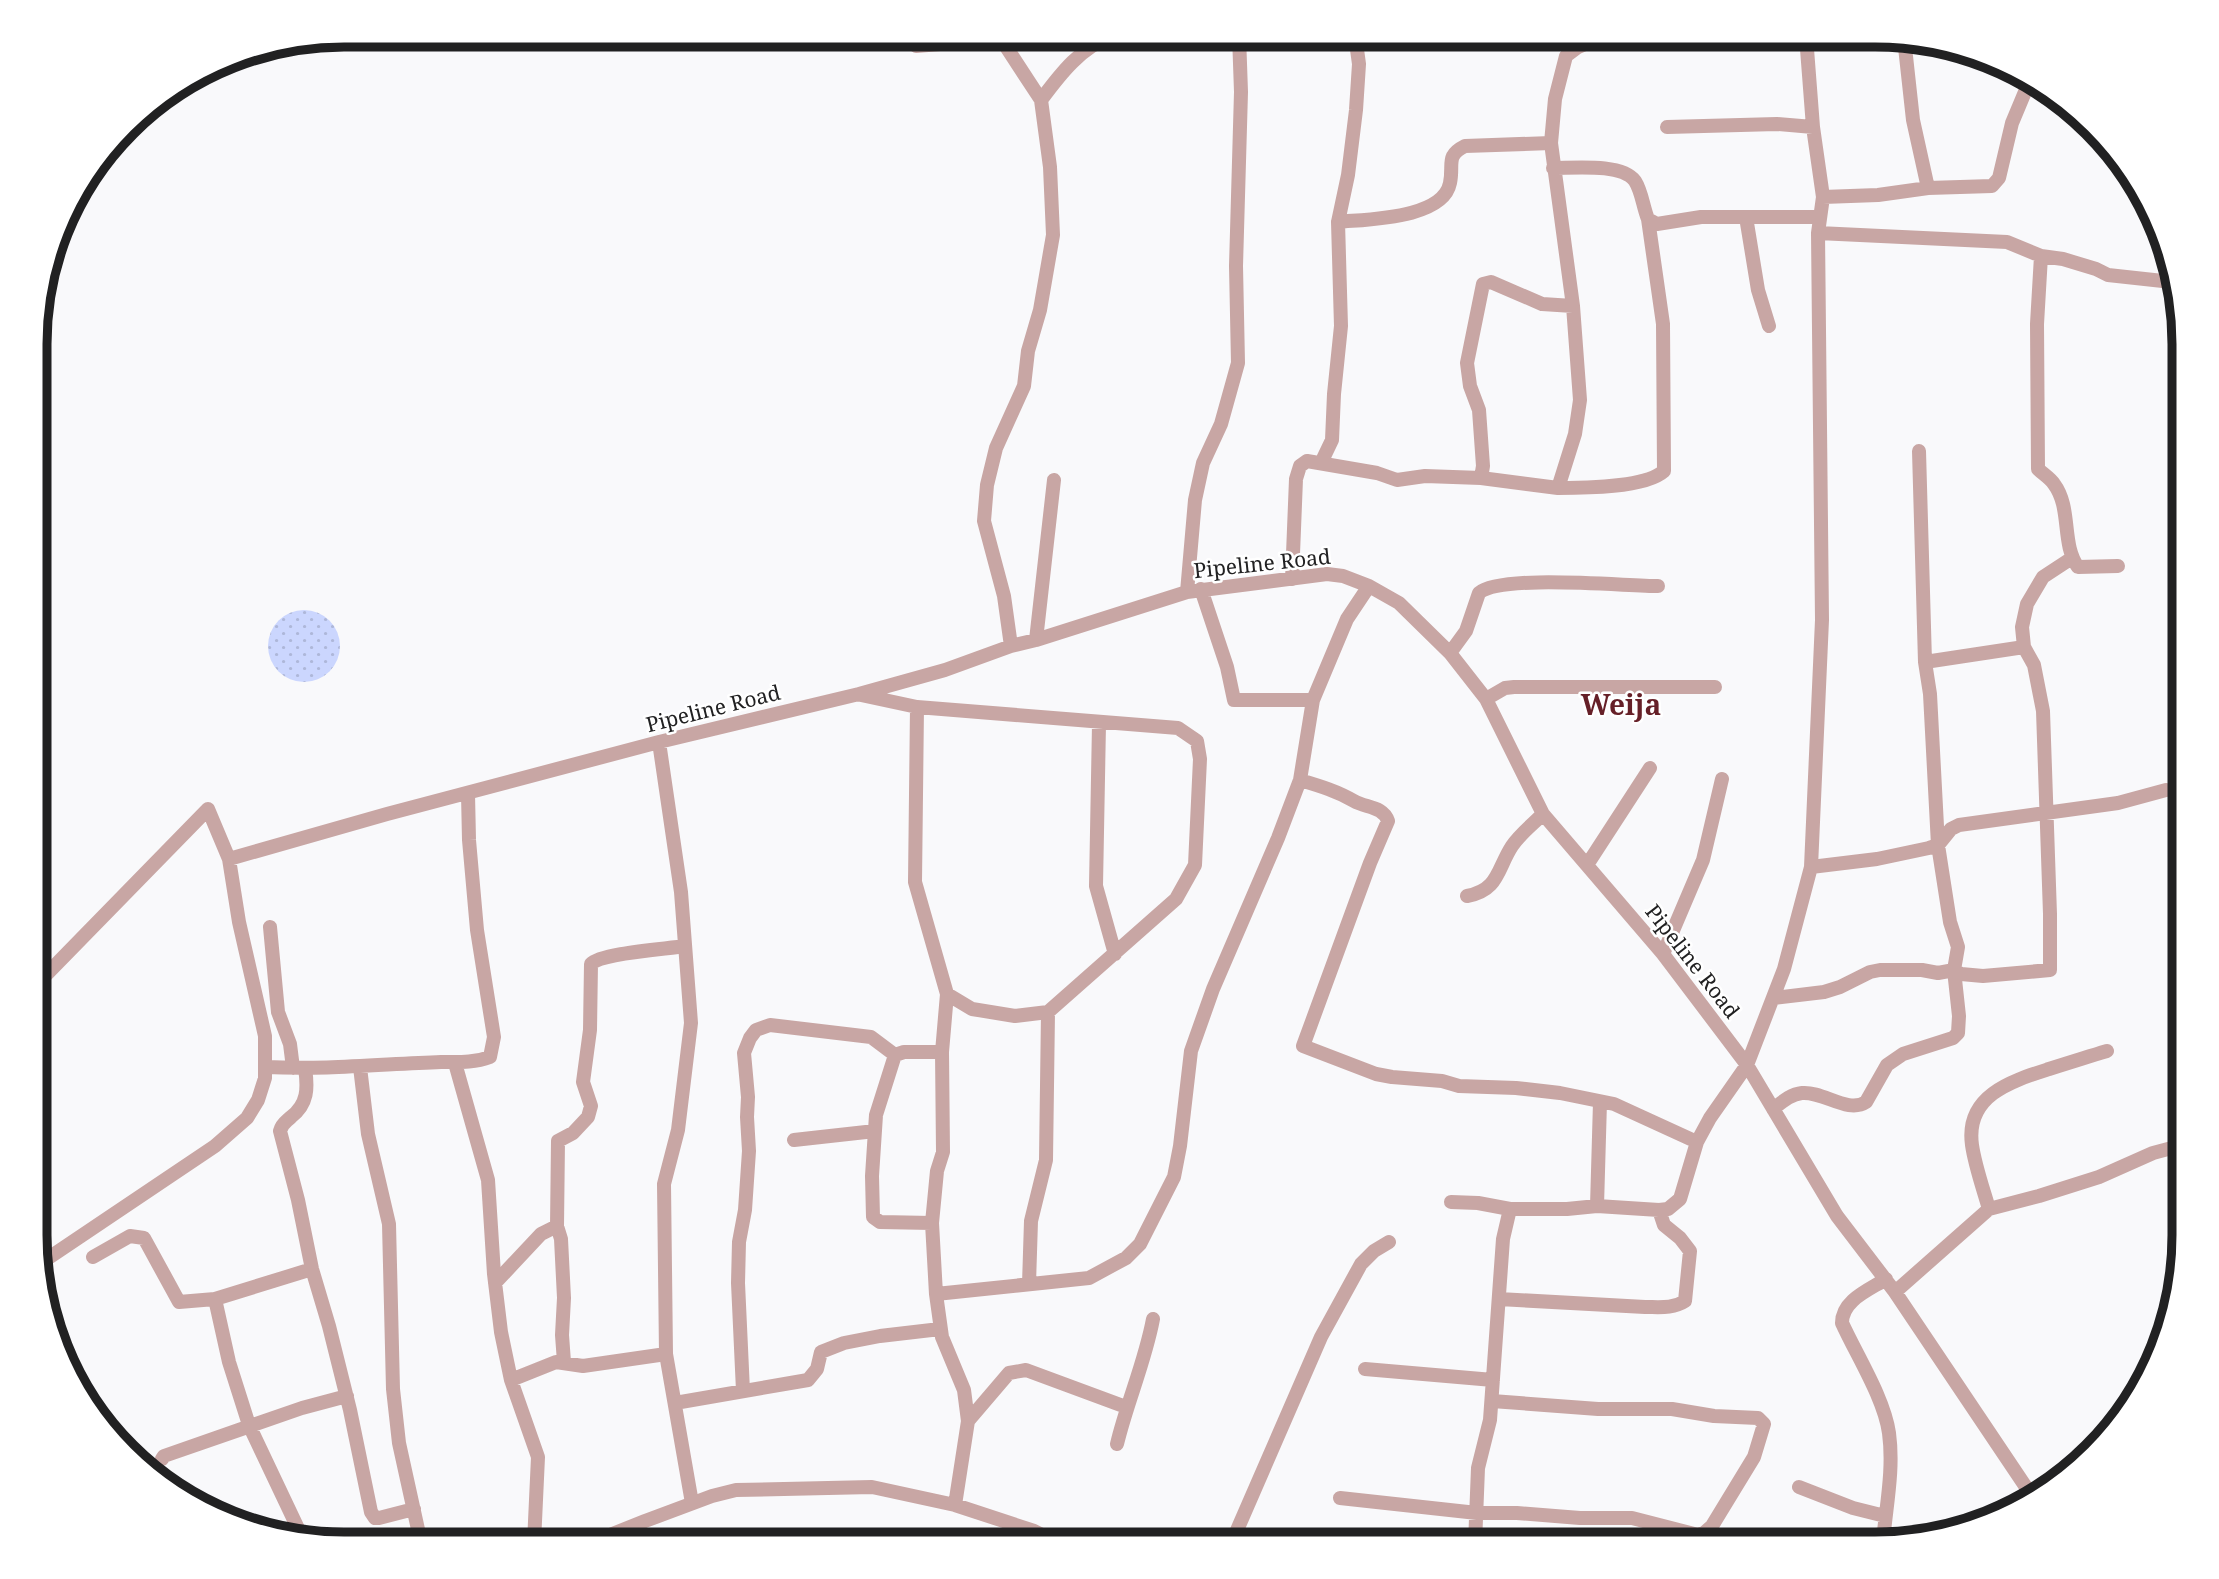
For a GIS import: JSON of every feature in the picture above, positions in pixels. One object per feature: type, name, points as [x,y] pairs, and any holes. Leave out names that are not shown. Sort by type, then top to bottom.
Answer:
[{"type":"street","points":[[1007,47],[1041,100],[1050,167],[1053,235],[1049,272],[1028,351],[1024,386],[996,448],[987,485],[984,521],[1003,596],[1011,646]]},
{"type":"street","points":[[1041,100],[1067,65],[1091,47]]},
{"type":"street","points":[[1239,47],[1241,92],[1236,266],[1238,363],[1222,424],[1203,463],[1195,499],[1194,591],[1227,667],[1234,701],[1313,700]]},
{"type":"street","points":[[1321,463],[1332,440],[1341,326],[1338,222],[1348,175],[1356,110],[1359,64],[1357,47]]},
{"type":"street","points":[[1558,488],[1575,434],[1580,400],[1573,306],[1551,143],[1559,79],[1566,56],[1578,47]]},
{"type":"street","points":[[1451,1202],[1478,1203],[1510,1209],[1597,1206],[1668,1209],[1680,1199],[1698,1142],[1710,1118],[1747,1065],[1774,998],[1811,867],[1822,620],[1818,233],[1823,197],[1813,127],[1807,47]]},
{"type":"street","points":[[1905,49],[1913,120],[1928,188]]},
{"type":"street","points":[[1823,197],[1878,195],[1928,188],[1992,186],[1999,178],[2012,123],[2026,89]]},
{"type":"street","points":[[1667,127],[1777,124],[1813,127]]},
{"type":"street","points":[[1338,222],[1418,212],[1431,207],[1445,195],[1450,184],[1451,160],[1455,151],[1465,146],[1551,143]]},
{"type":"street","points":[[1292,579],[1296,479],[1300,466],[1307,461],[1377,473],[1397,480],[1425,477],[1481,478],[1558,488],[1619,485],[1658,477],[1664,471],[1663,324],[1648,219],[1637,184],[1626,173],[1602,168],[1553,168]]},
{"type":"street","points":[[1746,217],[1758,290],[1769,326]]},
{"type":"street","points":[[1648,219],[1657,224],[1689,218],[1819,217]]},
{"type":"street","points":[[1818,233],[2007,242],[2042,256],[2063,259],[2108,275],[2165,281]]},
{"type":"street","points":[[2042,256],[2037,324],[2038,469],[2054,483],[2061,496],[2072,558],[2078,568],[2118,566]]},
{"type":"street","points":[[1481,478],[1483,466],[1479,410],[1470,386],[1467,363],[1483,284],[1491,282],[1542,304],[1573,306]]},
{"type":"street","points":[[1773,1109],[1789,1097],[1802,1093],[1817,1094],[1850,1106],[1862,1105],[1887,1065],[1903,1054],[1953,1038],[1958,1032],[1954,970],[1958,947],[1938,845],[1930,694],[1925,662],[1919,451]]},
{"type":"street","points":[[1036,640],[1054,480]]},
{"type":"street","points":[[1774,998],[1840,988],[1870,972],[1880,970],[1922,970],[1938,973],[1954,970],[1961,974],[1983,976],[2050,970],[2043,711],[2034,665],[2024,647],[2022,627],[2027,604],[2043,577],[2072,558]]},
{"type":"street","name":"Pipeline Road","points":[[229,859],[659,742],[859,694],[945,670],[1011,646],[1194,591],[1327,574],[1343,576],[1369,586],[1399,603],[1450,653],[1486,699],[1543,814],[1663,954],[1747,1065],[1837,1216],[1886,1279],[2028,1489]]},
{"type":"street","points":[[1450,653],[1466,631],[1479,593],[1490,586],[1538,581],[1658,586]]},
{"type":"street","points":[[936,1294],[1089,1278],[1126,1258],[1140,1244],[1174,1177],[1191,1051],[1213,989],[1300,780],[1313,700],[1343,627],[1369,586]]},
{"type":"street","points":[[1925,662],[2024,647]]},
{"type":"street","points":[[1486,699],[1514,687],[1715,687]]},
{"type":"street","points":[[859,694],[917,707],[1099,724],[1178,728],[1197,741],[1200,759],[1195,866],[1176,898],[1048,1012],[1016,1016],[972,1009],[947,994]]},
{"type":"street","points":[[917,707],[915,882],[947,994],[942,1052],[943,1152],[937,1171],[932,1223],[936,1294],[940,1329],[964,1390],[968,1421],[955,1505]]},
{"type":"street","points":[[1099,724],[1096,886],[1115,954]]},
{"type":"street","points":[[659,742],[681,892],[691,1035],[684,1069],[678,1129],[664,1184],[666,1354],[692,1503]]},
{"type":"street","points":[[1587,864],[1650,768]]},
{"type":"street","points":[[1663,954],[1703,860],[1722,779]]},
{"type":"street","points":[[1300,780],[1336,791],[1355,802],[1378,810],[1386,815],[1388,821],[1303,1046],[1377,1074],[1392,1077],[1417,1078],[1459,1086],[1560,1093],[1614,1104],[1698,1142]]},
{"type":"street","points":[[1811,867],[1877,859],[1938,845],[1946,834],[1959,825],[2118,803],[2166,790]]},
{"type":"street","points":[[265,1067],[360,1068],[480,1061],[490,1057],[494,1037],[477,930],[468,794]]},
{"type":"street","points":[[47,974],[208,809],[229,859],[239,922],[265,1036],[265,1078],[253,1110],[215,1146],[48,1258]]},
{"type":"street","points":[[1467,896],[1490,888],[1513,844],[1543,814]]},
{"type":"street","points":[[270,927],[278,1012],[307,1085],[306,1098],[299,1111],[282,1125],[281,1131],[312,1269],[347,1396],[373,1516],[379,1518],[414,1510]]},
{"type":"street","points":[[564,1362],[561,1239],[557,1226],[558,1141],[573,1133],[588,1117],[591,1106],[583,1082],[590,1030],[591,964],[593,960],[609,956],[685,946]]},
{"type":"street","points":[[1029,1284],[1031,1221],[1046,1160],[1048,1012]]},
{"type":"street","points":[[743,1391],[738,1283],[739,1242],[745,1210],[749,1151],[744,1053],[750,1038],[761,1027],[770,1026],[859,1034],[878,1040],[895,1055]]},
{"type":"street","points":[[1989,1209],[1972,1145],[1972,1127],[1977,1112],[1996,1090],[2011,1081],[2107,1051]]},
{"type":"street","points":[[895,1055],[904,1052],[942,1052]]},
{"type":"street","points":[[895,1055],[876,1115],[873,1217],[880,1222],[932,1223]]},
{"type":"street","points":[[455,1063],[488,1180],[495,1283],[511,1380],[538,1457],[535,1532]]},
{"type":"street","points":[[360,1068],[368,1134],[389,1224],[393,1389],[399,1443],[419,1532]]},
{"type":"street","points":[[1597,1206],[1600,1102]]},
{"type":"street","points":[[793,1140],[875,1131]]},
{"type":"street","points":[[1895,1292],[1989,1209],[2087,1181],[2153,1153],[2172,1148]]},
{"type":"street","points":[[1476,1532],[1478,1468],[1492,1401],[1503,1239],[1510,1209]]},
{"type":"street","points":[[1499,1299],[1645,1307],[1680,1305],[1685,1301],[1690,1251],[1681,1238],[1664,1225],[1659,1210]]},
{"type":"street","points":[[495,1283],[541,1234],[557,1226]]},
{"type":"street","points":[[93,1257],[130,1236],[144,1238],[179,1302],[215,1299],[312,1269]]},
{"type":"street","points":[[1236,1532],[1321,1337],[1361,1264],[1374,1251],[1390,1242]]},
{"type":"street","points":[[1884,1532],[1891,1488],[1889,1433],[1884,1413],[1842,1323],[1842,1314],[1853,1300],[1886,1279]]},
{"type":"street","points":[[215,1299],[229,1362],[249,1426],[298,1528]]},
{"type":"street","points":[[1117,1444],[1126,1407],[1148,1348],[1153,1319]]},
{"type":"street","points":[[675,1403],[808,1381],[817,1369],[821,1352],[844,1343],[880,1336],[940,1329]]},
{"type":"street","points":[[511,1380],[548,1364],[564,1362],[583,1366],[666,1354]]},
{"type":"street","points":[[1365,1369],[1493,1380]]},
{"type":"street","points":[[968,1421],[1009,1373],[1017,1370],[1026,1370],[1126,1407]]},
{"type":"street","points":[[162,1459],[249,1426],[347,1396]]},
{"type":"street","points":[[1492,1401],[1598,1409],[1672,1409],[1714,1416],[1758,1418],[1764,1424],[1754,1458],[1705,1532]]},
{"type":"street","points":[[620,1532],[692,1503],[736,1490],[872,1487],[955,1505],[1036,1532]]},
{"type":"street","points":[[1799,1487],[1853,1508],[1885,1516]]},
{"type":"street","points":[[1340,1498],[1477,1513],[1632,1518],[1686,1532]]},
{"type":"shaded area","points":[[311,610],[330,620],[338,632],[338,660],[330,672],[318,680],[297,682],[278,672],[270,660],[268,639],[278,620],[290,612]]},
{"type":"district","name":"Weija","points":[[1621,704]]}]
